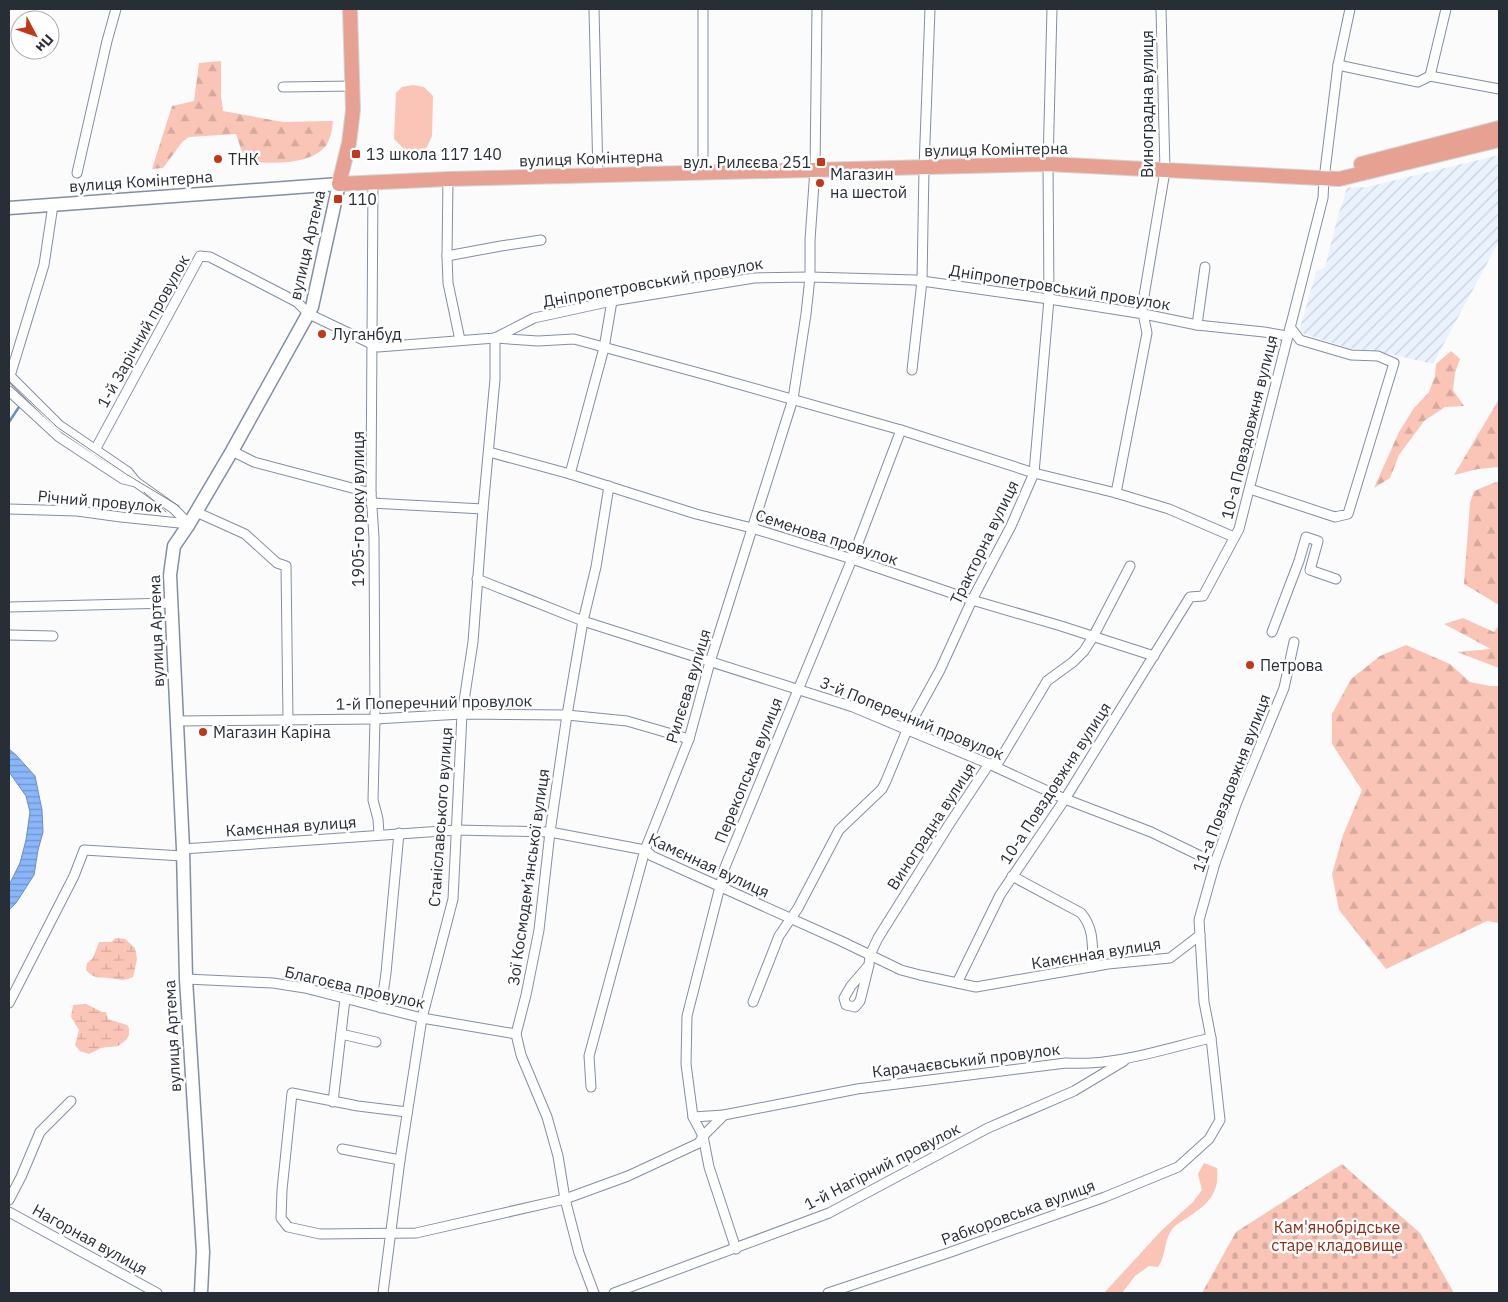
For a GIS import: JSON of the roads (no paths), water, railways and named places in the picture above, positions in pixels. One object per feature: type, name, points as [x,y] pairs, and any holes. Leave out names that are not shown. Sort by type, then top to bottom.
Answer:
[{"type":"main road","name":"вулиця Артема","points":[[339,184],[353,110],[350,9]]},
{"type":"main road","points":[[1324,179],[1337,171],[1499,128]]},
{"type":"main road","name":"вулиця Комінтерна","points":[[339,184],[448,179],[1048,164],[1339,179],[1499,140]]},
{"type":"street","points":[[77,173],[107,40],[116,9]]},
{"type":"street","points":[[594,9],[598,176]]},
{"type":"street","points":[[703,9],[703,172]]},
{"type":"street","points":[[815,169],[817,9]]},
{"type":"street","points":[[912,370],[922,281],[930,9]]},
{"type":"street","name":"Тракторна вулиця","points":[[753,1002],[779,936],[791,919],[839,830],[882,789],[907,730],[940,670],[972,600],[1011,526],[1034,473],[1050,299],[1048,164],[1052,9]]},
{"type":"street","name":"Виноградна вулиця","points":[[1116,493],[1147,333],[1142,308],[1165,171],[1161,9]]},
{"type":"street","name":"10-а Повздовжня вулиця","points":[[957,983],[1000,895],[1065,799],[1190,597],[1203,596],[1239,529],[1287,336],[1324,198],[1324,179],[1338,65],[1350,9]]},
{"type":"street","points":[[1430,76],[1446,9]]},
{"type":"street","points":[[1338,65],[1418,82],[1430,76],[1499,89]]},
{"type":"street","points":[[283,87],[353,86]]},
{"type":"street","name":"Рилєєва вулиця","points":[[591,1087],[589,1056],[645,850],[689,739],[710,662],[793,400],[809,292],[810,240],[815,169]]},
{"type":"street","points":[[448,179],[446,256],[448,284],[460,340]]},
{"type":"street","name":"1905-го року вулиця","points":[[373,182],[371,493],[374,537],[375,719],[373,800],[378,819],[379,834]]},
{"type":"street","name":"вулиця Комінтерна","points":[[9,208],[339,184]]},
{"type":"street","name":"вулиця Артема","points":[[201,1293],[202,1252],[180,854],[170,575],[174,546],[196,512],[309,314],[339,184]]},
{"type":"street","points":[[53,205],[44,265],[10,376],[59,425],[128,472],[136,482],[174,509],[189,524]]},
{"type":"street","points":[[446,256],[541,240]]},
{"type":"street","name":"1-й Зарічний провулок","points":[[95,450],[200,256],[210,257],[297,302],[309,314]]},
{"type":"street","points":[[1198,325],[1205,267]]},
{"type":"street","name":"Дніпропетровський провулок","points":[[494,338],[534,318],[612,301],[754,278],[810,277],[922,281],[1050,299],[1198,325],[1287,336]]},
{"type":"street","points":[[570,474],[604,348],[612,301]]},
{"type":"street","points":[[309,314],[378,347],[494,338],[538,341],[574,339],[901,430],[1034,473],[1116,493],[1169,509],[1234,538]]},
{"type":"street","points":[[1250,489],[1335,517],[1348,514],[1394,362],[1378,356],[1351,355],[1300,340],[1290,327]]},
{"type":"street","name":"Станіславського вулиця","points":[[383,1293],[400,1160],[422,1018],[452,899],[462,714],[473,642],[495,379],[494,338]]},
{"type":"street","points":[[9,391],[59,437],[123,479],[136,482]]},
{"type":"street","name":"Перекопська вулиця","points":[[736,1249],[709,1168],[703,1136],[693,1117],[686,1064],[687,1016],[725,867],[852,559],[901,430]]},
{"type":"street","points":[[232,450],[254,462],[371,493]]},
{"type":"street","name":"Семенова провулок","points":[[489,452],[570,474],[696,514],[752,528],[852,559],[972,600],[1154,656]]},
{"type":"street","name":"Зої Космодем’янської вулиця","points":[[594,1293],[564,1199],[556,1148],[546,1117],[521,1055],[516,1034],[539,930],[550,832],[567,715],[583,621],[596,567],[609,486]]},
{"type":"street","points":[[371,503],[483,509]]},
{"type":"street","name":"Річний провулок","points":[[9,509],[77,511],[189,524]]},
{"type":"street","points":[[196,512],[245,534],[277,563],[286,566],[288,720]]},
{"type":"street","points":[[1272,632],[1306,537],[1318,541],[1310,570],[1336,579]]},
{"type":"street","name":"Виноградна вулиця","points":[[869,965],[870,955],[878,938],[989,764],[998,763],[1047,681],[1073,662],[1084,651],[1093,638],[1130,566]]},
{"type":"street","name":"3-й Поперечний провулок","points":[[477,579],[583,621],[853,707],[989,764],[1065,799],[1151,832],[1215,863]]},
{"type":"street","points":[[9,607],[171,603]]},
{"type":"street","points":[[9,635],[53,636]]},
{"type":"street","name":"11-а Повздовжня вулиця","points":[[1209,1139],[1220,1120],[1211,1038],[1204,1002],[1199,920],[1215,863],[1237,802],[1284,688],[1294,642]]},
{"type":"street","name":"1-й Поперечний провулок","points":[[176,721],[375,719],[462,714],[567,715],[627,721],[689,739]]},
{"type":"street","name":"Камєнная вулиця","points":[[10,1000],[74,876],[84,850],[180,854],[379,834],[457,830],[550,832],[645,850],[652,856],[901,970],[920,976],[976,987],[1108,964],[1170,958],[1200,935]]},
{"type":"street","points":[[381,1008],[399,833]]},
{"type":"street","points":[[1012,876],[1081,913],[1089,922],[1092,934],[1092,968]]},
{"type":"street","name":"Благоєва провулок","points":[[186,979],[273,983],[305,988],[422,1018],[516,1034]]},
{"type":"street","points":[[334,1102],[345,999]]},
{"type":"street","points":[[341,1034],[376,1042]]},
{"type":"street","name":"Карачаєвський провулок","points":[[693,1117],[724,1114],[857,1089],[1066,1063],[1084,1064],[1127,1059],[1211,1038]]},
{"type":"street","name":"1-й Нагірний провулок","points":[[614,1293],[829,1213],[988,1128],[1074,1091],[1127,1059]]},
{"type":"street","points":[[407,1112],[292,1094],[282,1190],[282,1218],[288,1227],[320,1234],[423,1232],[564,1199],[628,1176],[699,1143],[703,1136],[724,1114]]},
{"type":"street","points":[[9,1200],[40,1132],[72,1101]]},
{"type":"street","name":"Рабкоровська вулиця","points":[[828,1293],[948,1253],[1105,1197],[1178,1167],[1209,1139]]},
{"type":"street","points":[[342,1149],[400,1160]]},
{"type":"street","name":"Нагорная вулиця","points":[[9,1212],[157,1293]]},
{"type":"water","points":[[9,749],[35,776],[42,810],[43,832],[34,875],[16,903],[9,910],[9,885],[20,863],[30,812],[26,796],[9,772]]},
{"type":"waterway","points":[[9,422],[19,407]]},
{"type":"tram line","points":[[9,381],[57,427],[126,474],[179,506]]},
{"type":"tram line","points":[[144,492],[166,512]]},
{"type":"place","name":"13 школа 117 140","points":[[356,154]]},
{"type":"place","name":"ТНК","points":[[218,159]]},
{"type":"place","name":"вул. Рилєєва 251","points":[[821,162]]},
{"type":"place","name":"Магазин на шестой","points":[[820,183]]},
{"type":"place","name":"110","points":[[338,199]]},
{"type":"place","name":"Луганбуд","points":[[322,334]]},
{"type":"place","name":"Петрова","points":[[1250,665]]},
{"type":"place","name":"Магазин Каріна","points":[[203,732]]},
{"type":"park label","name":"Кам'янобрідське старе кладовище","points":[[1337,1236]]}]
